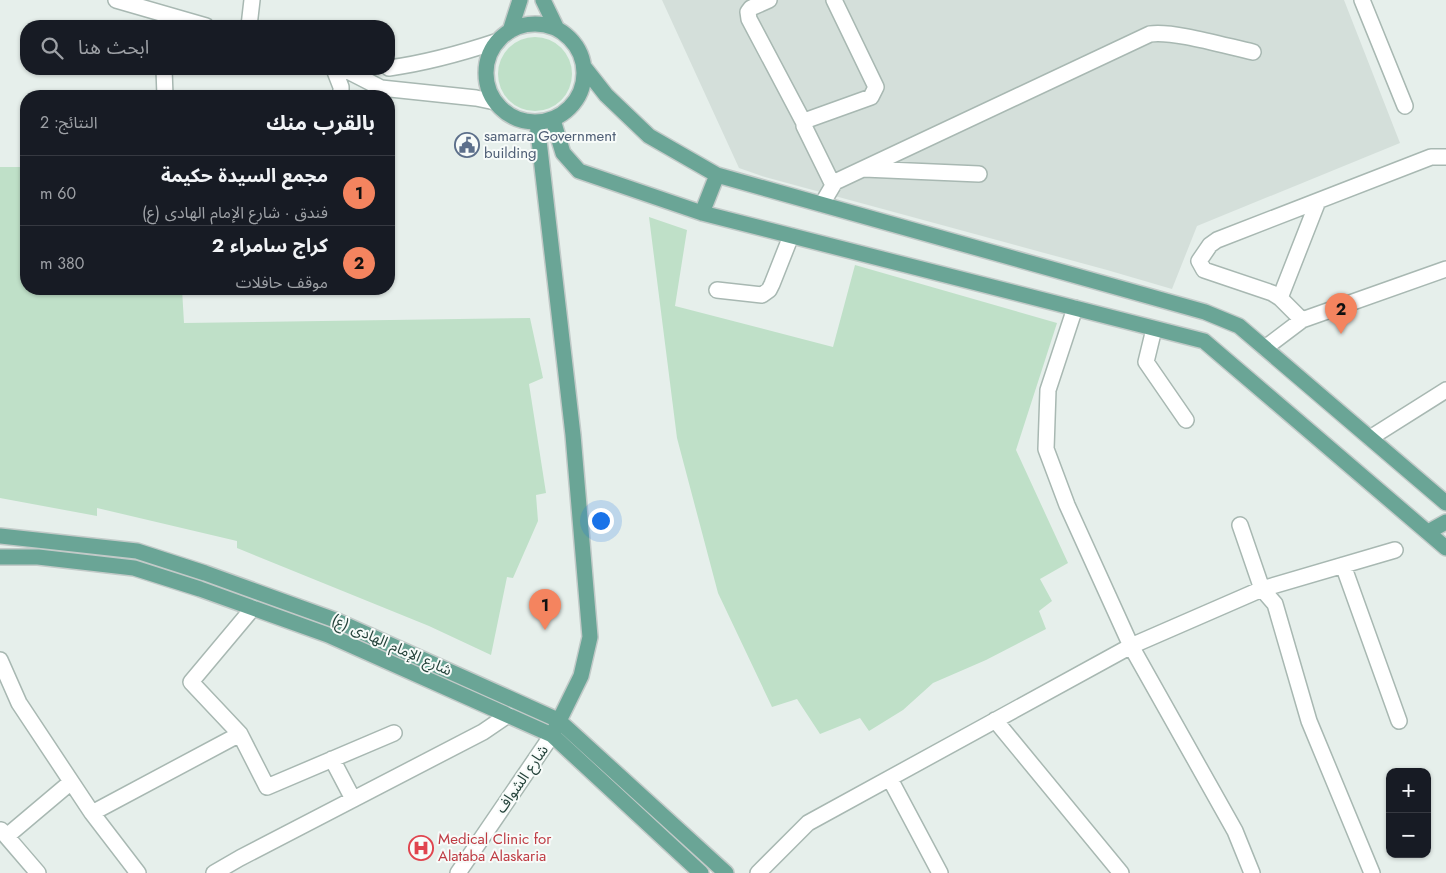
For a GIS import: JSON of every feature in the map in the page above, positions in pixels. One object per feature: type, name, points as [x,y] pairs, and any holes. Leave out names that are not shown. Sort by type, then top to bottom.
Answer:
[{"type":"main road","points":[[510,31],[520,0]]},
{"type":"main road","points":[[543,0],[557,29]]},
{"type":"main road","points":[[542,24],[557,29],[570,38],[580,52],[584,68],[584,84],[578,99],[567,111],[553,120],[537,123],[522,121],[507,114],[495,102],[488,88],[486,71],[489,56],[498,41],[510,31],[525,25],[542,24]]},
{"type":"main road","points":[[584,68],[606,95],[649,136],[717,175],[1205,312],[1239,326],[1446,503]]},
{"type":"main road","points":[[553,120],[563,153],[579,171],[702,213],[1204,342],[1446,548]]},
{"type":"main road","points":[[537,123],[572,425],[590,637],[581,676],[552,735]]},
{"type":"main road","points":[[702,213],[717,175]]},
{"type":"main road","points":[[1428,532],[1446,522]]},
{"type":"main road","name":"شارع الإمام الهادی (ع)","points":[[0,536],[137,551],[205,573],[335,620],[558,720],[726,873]]},
{"type":"main road","name":"شارع الإمام الهادی (ع)","points":[[0,557],[38,557],[134,568],[328,635],[552,735],[701,873]]},
{"type":"street","points":[[116,0],[165,20]]},
{"type":"street","points":[[250,20],[252,0]]},
{"type":"street","points":[[769,0],[751,8],[748,12],[749,19],[804,122],[804,126],[832,185]]},
{"type":"street","points":[[804,122],[871,97],[876,87],[834,0]]},
{"type":"street","points":[[1362,0],[1405,106]]},
{"type":"street","points":[[822,204],[832,185],[1150,34],[1172,34],[1253,52]]},
{"type":"street","points":[[395,67],[423,63],[498,41]]},
{"type":"street","points":[[164,75],[165,90]]},
{"type":"street","points":[[336,75],[341,90]]},
{"type":"street","points":[[356,75],[381,88],[495,102]]},
{"type":"street","points":[[1302,320],[1280,298],[1272,293],[1204,270],[1200,261],[1210,245],[1217,240],[1431,157],[1446,157]]},
{"type":"street","points":[[863,169],[979,174]]},
{"type":"street","points":[[1280,298],[1318,201]]},
{"type":"street","points":[[717,290],[762,295],[769,290],[791,236]]},
{"type":"street","points":[[1265,348],[1302,320],[1446,269]]},
{"type":"street","points":[[1075,308],[1048,390],[1046,449],[1066,505],[1131,646],[1235,831],[1252,873]]},
{"type":"street","points":[[1154,329],[1146,362],[1186,420]]},
{"type":"street","points":[[1370,438],[1446,390]]},
{"type":"street","points":[[1240,525],[1262,589],[1275,604],[1309,721],[1372,873]]},
{"type":"street","points":[[758,873],[808,823],[1131,646],[1262,589],[1395,550]]},
{"type":"street","points":[[1344,566],[1399,721]]},
{"type":"street","points":[[253,608],[192,682],[240,734],[266,788],[394,733]]},
{"type":"street","points":[[0,660],[19,703],[92,813],[138,873]]},
{"type":"street","points":[[214,873],[483,732],[508,716]]},
{"type":"street","points":[[995,720],[1121,873]]},
{"type":"street","points":[[92,813],[240,734]]},
{"type":"street","name":"شارع الشواف","points":[[458,873],[552,735]]},
{"type":"street","points":[[332,759],[353,800]]},
{"type":"street","points":[[890,779],[940,873]]},
{"type":"street","points":[[38,873],[3,833],[71,782]]},
{"type":"shaded area","points":[[662,0],[1344,0],[1400,143],[1197,226],[1172,289],[765,177],[739,168]]},
{"type":"green space","points":[[528,37],[542,37],[556,43],[566,53],[572,67],[570,88],[556,105],[542,111],[528,111],[514,105],[504,95],[498,81],[498,67],[504,53],[514,43]]},
{"type":"green space","points":[[0,167],[20,167],[20,295],[182,295],[184,323],[530,318],[543,378],[529,384],[546,493],[536,495],[538,521],[513,578],[507,577],[491,655],[429,626],[237,548],[237,541],[97,508],[97,516],[0,498]]},
{"type":"green space","points":[[649,217],[687,230],[675,306],[833,347],[855,265],[1057,323],[1016,450],[1068,563],[1040,579],[1052,601],[1039,611],[1046,629],[986,660],[933,683],[903,710],[869,731],[860,718],[820,734],[797,699],[772,707],[718,593],[677,438]]},
{"type":"place","name":"samarra Government building","points":[[467,145]]},
{"type":"place","name":"كراج سامراء 2","points":[[1341,334]]},
{"type":"place","name":"مجمع السيدة حكيمة","points":[[545,630]]},
{"type":"place","name":"Medical Clinic for Alataba Alaskaria","points":[[421,848]]}]
